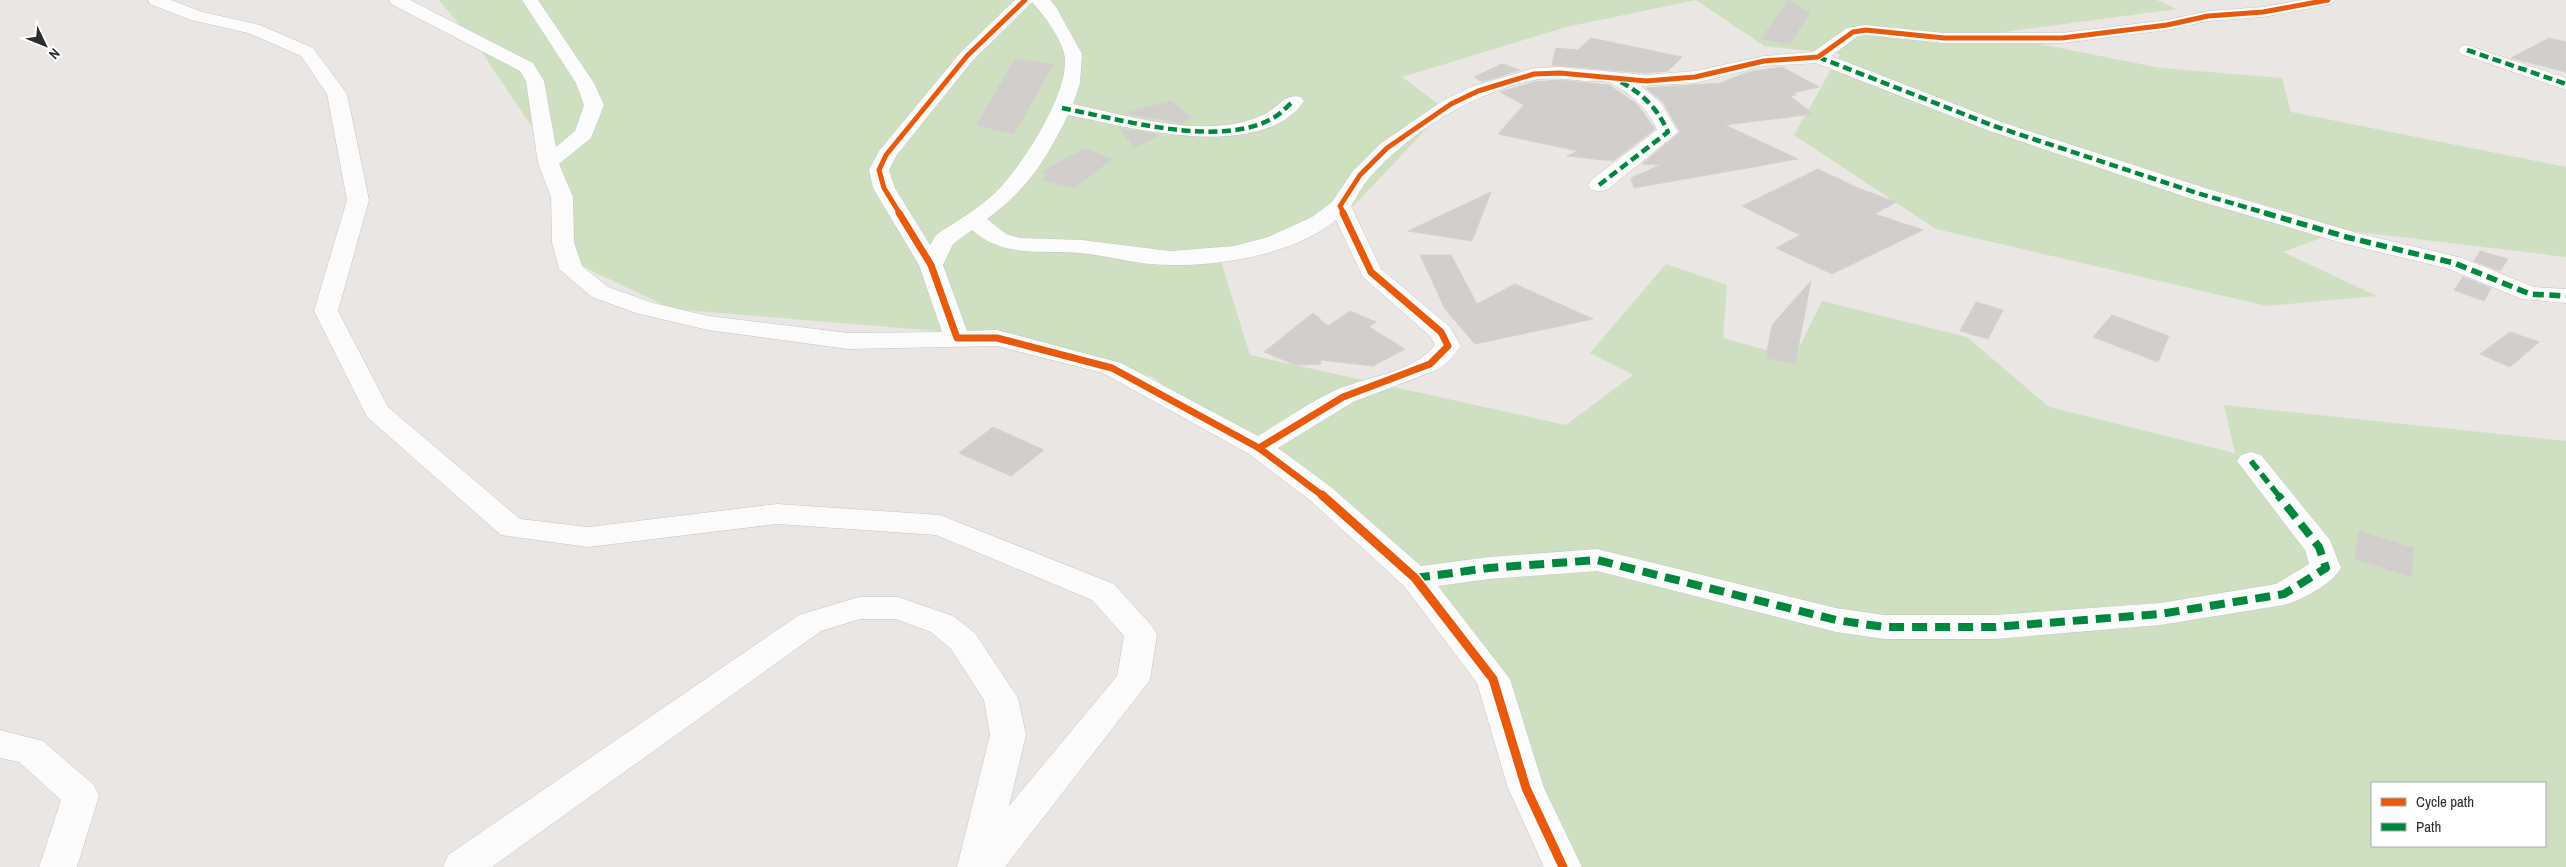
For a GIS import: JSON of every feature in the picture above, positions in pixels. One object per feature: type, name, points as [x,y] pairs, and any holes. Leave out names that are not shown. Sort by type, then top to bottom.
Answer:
[{"type":"street","points":[[156,0],[197,16],[254,29],[307,52],[337,94],[358,200],[326,311],[378,411],[512,528],[588,537],[777,514],[940,525],[1103,592],[1141,634],[1133,680],[982,867]]},
{"type":"street","points":[[398,0],[527,67],[535,81],[548,163],[562,197],[563,242],[571,269],[600,292],[645,308],[708,323],[848,341],[996,338],[1112,368],[1259,448],[1321,494],[1415,578],[1493,679],[1526,788],[1563,867]]},
{"type":"street","points":[[530,0],[585,83],[594,105],[584,134],[548,163]]},
{"type":"street","points":[[958,338],[931,265],[884,188],[879,170],[886,155],[967,56],[1025,0]]},
{"type":"street","points":[[931,265],[944,240],[1002,198],[1037,157],[1062,108],[1071,83],[1073,54],[1048,7],[1039,0]]},
{"type":"street","points":[[1818,57],[1853,32],[1866,30],[1881,30],[1944,38],[2062,38],[2167,25],[2208,16],[2263,12],[2328,0]]},
{"type":"street","points":[[2467,50],[2566,84]]},
{"type":"street","points":[[974,220],[987,233],[1006,244],[1072,246],[1151,258],[1193,260],[1244,250],[1294,235],[1315,225],[1340,206],[1360,175],[1387,148],[1458,100],[1478,92],[1534,74],[1560,73],[1616,80],[1646,81],[1695,77],[1764,61],[1818,57],[1994,126],[2197,193],[2350,238],[2454,263],[2530,294],[2566,296]]},
{"type":"street","points":[[1599,185],[1668,132],[1661,114],[1645,97],[1616,80]]},
{"type":"street","points":[[1062,108],[1172,128],[1206,132],[1249,128],[1265,124],[1284,113],[1294,101]]},
{"type":"street","points":[[1259,448],[1355,391],[1424,367],[1440,358],[1448,346],[1441,332],[1371,272],[1340,206]]},
{"type":"street","points":[[1415,578],[1489,568],[1597,560],[1836,620],[1884,627],[1996,627],[2160,614],[2284,594],[2326,568],[2319,547],[2251,462]]},
{"type":"street","points":[[462,867],[810,623],[859,608],[898,608],[942,624],[963,641],[1000,698],[1008,735],[976,867]]},
{"type":"street","points":[[0,744],[30,751],[81,796],[58,867]]},
{"type":"green space","points":[[439,0],[1696,0],[1566,27],[1402,77],[1445,109],[1345,215],[1218,252],[1250,355],[1566,425],[1633,375],[1590,353],[1666,264],[1727,285],[1723,338],[1794,358],[1822,301],[1967,337],[2049,407],[2235,453],[2224,405],[2566,441],[2566,867],[1558,867],[1438,597],[1153,377],[1010,337],[672,309],[571,261],[562,172],[481,51]]},
{"type":"green space","points":[[1696,0],[2157,0],[2177,9],[1989,34],[2161,68],[2282,78],[2291,112],[2566,167],[2566,257],[2342,230],[2283,252],[2377,296],[2267,306],[1936,229],[1794,135],[1840,54],[1764,46]]},
{"type":"building","points":[[1788,0],[1810,12],[1790,44],[1761,39]]},
{"type":"building","points":[[1591,38],[1682,57],[1668,71],[1646,73],[1552,65],[1556,48],[1578,50]]},
{"type":"building","points":[[2549,38],[2566,42],[2566,72],[2511,58]]},
{"type":"building","points":[[1015,59],[1054,64],[1014,134],[976,125]]},
{"type":"building","points":[[1502,64],[1520,70],[1482,82],[1474,77]]},
{"type":"building","points":[[1782,67],[1819,87],[1793,93],[1796,95],[1790,96],[1813,114],[1725,125],[1798,159],[1634,188],[1631,178],[1660,165],[1642,164],[1680,132],[1663,102],[1646,88],[1721,83],[1748,72]]},
{"type":"building","points":[[1559,80],[1609,85],[1637,104],[1655,129],[1613,161],[1567,156],[1578,151],[1498,134],[1524,105],[1500,92],[1534,82]]},
{"type":"building","points":[[1171,101],[1192,118],[1181,123],[1123,113]]},
{"type":"building","points":[[1119,127],[1124,129],[1160,135],[1134,148]]},
{"type":"building","points":[[1085,148],[1112,159],[1075,188],[1041,180],[1049,174],[1041,172]]},
{"type":"building","points":[[1818,169],[1858,188],[1896,202],[1875,214],[1923,230],[1832,274],[1776,248],[1800,235],[1742,206]]},
{"type":"building","points":[[1491,192],[1472,241],[1408,231]]},
{"type":"building","points":[[2480,251],[2508,259],[2500,271],[2474,261]]},
{"type":"building","points":[[1420,255],[1451,255],[1477,304],[1515,284],[1593,319],[1475,344],[1445,309]]},
{"type":"building","points":[[2463,277],[2491,288],[2484,301],[2454,290]]},
{"type":"building","points":[[1811,281],[1795,364],[1766,358],[1772,325]]},
{"type":"building","points":[[1976,302],[2003,310],[1988,339],[1960,331]]},
{"type":"building","points":[[1350,311],[1376,322],[1369,327],[1405,349],[1373,366],[1320,360],[1321,364],[1296,365],[1264,352],[1313,313],[1328,326]]},
{"type":"building","points":[[2112,315],[2169,336],[2158,362],[2093,337]]},
{"type":"building","points":[[2510,332],[2539,342],[2510,367],[2480,354]]},
{"type":"building","points":[[993,427],[1044,450],[1011,476],[959,453]]},
{"type":"building","points":[[2359,531],[2414,548],[2411,577],[2355,559]]},
{"type":"marked path","points":[[2467,50],[2566,84]]},
{"type":"marked path","points":[[1818,57],[1994,126],[2197,193],[2350,238],[2454,263],[2530,294],[2566,296]]},
{"type":"marked path","points":[[1599,185],[1668,132],[1660,116],[1650,103],[1621,82]]},
{"type":"marked path","points":[[1062,108],[1150,126],[1216,131],[1247,128],[1273,118],[1294,101]]},
{"type":"marked path","points":[[1415,578],[1489,568],[1597,560],[1836,620],[1884,627],[1995,627],[2160,614],[2284,594],[2326,568],[2319,547],[2251,461]]},
{"type":"cycle path","points":[[1025,0],[967,56],[886,155],[879,170],[884,188],[931,265],[957,338],[997,338],[1112,368],[1259,448],[1321,494],[1415,578],[1493,679],[1526,788],[1563,867]]},
{"type":"cycle path","points":[[1259,448],[1343,397],[1430,364],[1448,346],[1441,332],[1371,272],[1340,206],[1360,175],[1387,148],[1451,104],[1478,91],[1534,74],[1560,73],[1646,81],[1695,77],[1764,61],[1818,57],[1853,32],[1866,30],[1881,30],[1944,38],[2062,38],[2167,25],[2208,16],[2263,12],[2328,0]]}]
